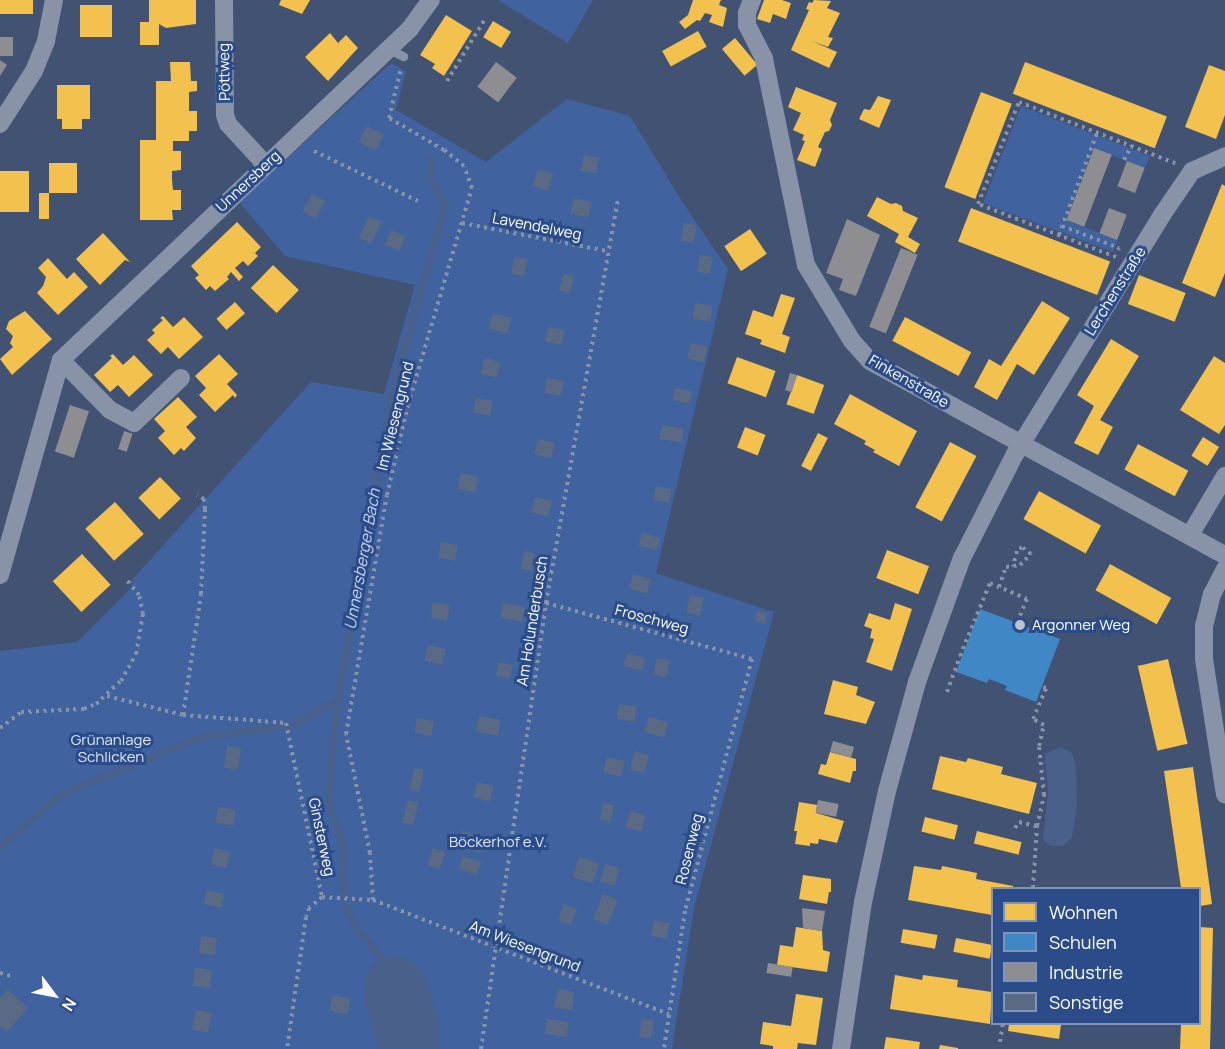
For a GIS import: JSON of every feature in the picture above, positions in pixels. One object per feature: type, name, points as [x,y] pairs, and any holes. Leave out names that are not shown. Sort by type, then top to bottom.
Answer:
[{"type":"street","points":[[0,124],[34,71],[46,41],[54,0]]},
{"type":"street","name":"Pöttweg","points":[[224,0],[225,115],[228,124],[265,164]]},
{"type":"street","name":"Unnersberg","points":[[61,360],[265,164],[396,53],[409,30],[431,0]]},
{"type":"street","name":"Finkenstraße","points":[[752,0],[747,13],[747,25],[764,59],[806,265],[852,341],[870,361],[1225,555]]},
{"type":"street","name":"Lerchenstraße","points":[[1021,444],[1192,171],[1225,156]]},
{"type":"street","points":[[0,575],[61,360],[110,410],[134,423],[181,378]]},
{"type":"street","points":[[841,1049],[886,791],[917,682],[962,558],[1021,444]]},
{"type":"street","points":[[1190,535],[1225,476]]},
{"type":"street","points":[[1225,569],[1212,594],[1206,616],[1204,659],[1225,794]]},
{"type":"path","points":[[447,81],[485,19]]},
{"type":"path","name":"Im Wiesengrund","points":[[373,900],[370,853],[346,734],[387,495],[408,405],[472,188],[467,170],[444,150],[389,118],[396,53]]},
{"type":"path","points":[[1133,264],[978,204],[1019,102],[1155,155]]},
{"type":"path","points":[[1059,235],[1097,133]]},
{"type":"path","points":[[1124,160],[1131,146]]},
{"type":"path","points":[[314,151],[418,201]]},
{"type":"path","name":"Am Holunderbusch","points":[[481,1049],[546,603],[618,198]]},
{"type":"path","name":"Lavendelweg","points":[[462,223],[608,251]]},
{"type":"path","points":[[1062,226],[1119,248],[1115,256]]},
{"type":"path","points":[[1095,239],[1097,232]]},
{"type":"path","points":[[107,696],[183,714],[201,594],[206,509],[204,500],[197,495]]},
{"type":"path","points":[[999,587],[1006,567],[1013,566],[1026,561],[1031,554],[1022,547],[1017,550],[1013,566]]},
{"type":"path","points":[[0,728],[21,712],[84,709],[107,696],[132,663],[141,635],[143,614],[139,595],[128,580]]},
{"type":"path","points":[[947,692],[990,583],[1027,599],[1017,623]]},
{"type":"path","name":"Froschweg","points":[[546,603],[752,659]]},
{"type":"path","name":"Rosenweg","points":[[664,1049],[685,911],[752,659]]},
{"type":"path","points":[[1033,887],[1037,862],[1037,826],[1044,795],[1039,746],[1044,725],[1033,719],[1046,688],[1042,687]]},
{"type":"path","name":"Ginsterweg","points":[[183,714],[286,723],[322,897],[309,909],[306,917],[287,1049]]},
{"type":"path","points":[[1015,828],[1019,822],[1037,826]]},
{"type":"path","name":"Am Wiesengrund","points":[[322,897],[373,900],[669,1014]]},
{"type":"path","points":[[0,973],[11,976]]},
{"type":"path","points":[[1000,1042],[1003,1025]]},
{"type":"green space","points":[[498,0],[593,0],[568,43]]},
{"type":"green space","name":"Böckerhof e.V.","points":[[391,63],[406,71],[396,110],[486,162],[567,99],[630,116],[685,206],[728,269],[656,573],[774,612],[694,908],[672,1049],[0,1049],[0,651],[77,642],[132,587],[130,582],[311,382],[384,394],[415,285],[285,256],[239,202]]},
{"type":"green space","points":[[1021,106],[1150,156],[1145,168],[1093,148],[1066,220],[1118,240],[1113,252],[983,203]]},
{"type":"shaded area","points":[[1061,747],[1072,753],[1076,766],[1077,808],[1072,837],[1063,846],[1051,846],[1043,840],[1048,791],[1045,754]]},
{"type":"shaded area","points":[[380,956],[403,958],[418,966],[426,979],[438,1016],[440,1049],[379,1049],[366,1008],[365,982],[370,968]]},
{"type":"building: Wohnen","points":[[0,0],[33,0],[33,14],[0,14]]},
{"type":"building: Wohnen","points":[[149,0],[196,0],[196,24],[166,28],[159,24],[159,45],[140,45],[140,22],[149,22]]},
{"type":"building: Wohnen","points":[[281,0],[310,0],[302,14],[279,5]]},
{"type":"building: Wohnen","points":[[693,0],[721,0],[719,5],[727,8],[723,27],[709,22],[712,15],[705,13],[700,21],[697,20],[685,29],[679,22],[688,15]]},
{"type":"building: Wohnen","points":[[764,0],[782,0],[791,3],[786,19],[773,14],[770,23],[757,19]]},
{"type":"building: Wohnen","points":[[814,0],[831,1],[827,8],[840,13],[828,37],[833,38],[828,47],[812,41],[837,52],[829,68],[791,50],[809,10],[806,9],[809,2],[812,3]]},
{"type":"building: Wohnen","points":[[80,5],[112,5],[112,37],[80,37]]},
{"type":"building: Wohnen","points":[[446,15],[472,31],[444,76],[432,68],[435,64],[420,55]]},
{"type":"building: Wohnen","points":[[493,21],[511,32],[501,48],[483,37]]},
{"type":"building: Wohnen","points":[[698,31],[707,47],[671,67],[662,51]]},
{"type":"building: Wohnen","points":[[330,33],[338,43],[346,35],[358,48],[328,81],[305,57]]},
{"type":"building: Wohnen","points":[[735,38],[757,65],[744,76],[722,49]]},
{"type":"building: Wohnen","points":[[170,62],[190,62],[191,81],[197,81],[197,91],[189,92],[189,111],[197,111],[197,131],[189,131],[189,141],[173,141],[173,151],[181,151],[181,170],[172,171],[172,180],[173,190],[181,190],[181,210],[172,210],[173,220],[140,220],[140,140],[156,140],[156,81],[171,81]]},
{"type":"building: Wohnen","points":[[1025,62],[1167,116],[1155,148],[1013,94]]},
{"type":"building: Wohnen","points":[[1209,65],[1225,71],[1225,115],[1216,139],[1185,127]]},
{"type":"building: Wohnen","points":[[57,85],[90,85],[90,119],[82,119],[82,129],[62,129],[62,119],[57,119]]},
{"type":"building: Wohnen","points":[[796,87],[837,103],[830,120],[832,125],[829,131],[825,132],[818,147],[822,149],[815,167],[797,160],[805,141],[802,140],[804,135],[793,130],[801,113],[788,107]]},
{"type":"building: Wohnen","points":[[981,92],[1012,104],[975,199],[944,187]]},
{"type":"building: Wohnen","points":[[878,96],[891,100],[879,128],[859,119],[864,109],[870,110]]},
{"type":"building: Wohnen","points":[[49,163],[77,163],[77,193],[49,193]]},
{"type":"building: Wohnen","points":[[0,171],[29,171],[29,212],[0,212]]},
{"type":"building: Wohnen","points":[[1222,184],[1225,186],[1225,273],[1215,297],[1182,283]]},
{"type":"building: Wohnen","points":[[39,193],[49,193],[49,219],[39,219]]},
{"type":"building: Wohnen","points":[[877,197],[891,204],[896,203],[902,206],[903,211],[918,218],[908,237],[920,244],[915,253],[895,242],[899,234],[867,216]]},
{"type":"building: Wohnen","points":[[971,208],[1110,261],[1097,295],[958,242]]},
{"type":"building: Wohnen","points":[[237,222],[261,247],[255,253],[258,256],[248,266],[243,261],[235,268],[243,277],[239,281],[231,272],[227,277],[229,279],[215,291],[210,286],[206,290],[195,278],[199,275],[191,266]]},
{"type":"building: Wohnen","points":[[750,229],[767,254],[741,271],[724,246]]},
{"type":"building: Wohnen","points":[[103,233],[130,262],[125,260],[100,285],[76,259]]},
{"type":"building: Wohnen","points":[[48,258],[67,279],[74,272],[88,287],[58,315],[37,293],[46,277],[38,268]]},
{"type":"building: Wohnen","points":[[273,265],[299,290],[277,313],[251,288]]},
{"type":"building: Wohnen","points":[[1139,275],[1186,293],[1175,322],[1128,304]]},
{"type":"building: Wohnen","points":[[781,294],[795,298],[782,334],[790,337],[785,353],[760,344],[762,340],[745,334],[753,310],[773,317]]},
{"type":"building: Wohnen","points":[[1042,301],[1070,318],[1034,375],[1017,364],[997,400],[974,387],[989,359],[1001,366]]},
{"type":"building: Wohnen","points":[[235,302],[245,313],[226,330],[216,319]]},
{"type":"building: Wohnen","points":[[25,311],[52,339],[12,375],[0,359],[13,347],[10,343],[13,336],[6,329],[9,321]]},
{"type":"building: Wohnen","points":[[163,316],[173,327],[184,317],[203,337],[179,359],[168,347],[161,354],[147,340],[155,333],[152,330],[163,320],[160,318]]},
{"type":"building: Wohnen","points":[[905,317],[971,352],[959,376],[892,341]]},
{"type":"building: Wohnen","points":[[1111,339],[1139,356],[1100,420],[1113,427],[1098,455],[1074,443],[1094,406],[1077,395]]},
{"type":"building: Wohnen","points":[[113,354],[123,365],[134,355],[153,375],[129,397],[118,385],[110,392],[94,375],[112,358],[110,356]]},
{"type":"building: Wohnen","points":[[219,354],[238,374],[227,384],[237,395],[235,398],[233,395],[215,412],[199,395],[206,388],[195,376]]},
{"type":"building: Wohnen","points":[[1214,356],[1225,363],[1225,425],[1219,434],[1180,410]]},
{"type":"building: Wohnen","points":[[737,357],[776,371],[766,397],[727,383]]},
{"type":"building: Wohnen","points":[[797,375],[824,385],[814,414],[786,404]]},
{"type":"building: Wohnen","points":[[850,394],[917,431],[899,466],[873,452],[875,450],[864,444],[866,441],[834,424]]},
{"type":"building: Wohnen","points":[[178,397],[197,417],[186,427],[196,438],[184,451],[181,448],[174,455],[158,438],[165,431],[154,419]]},
{"type":"building: Wohnen","points":[[745,427],[766,435],[758,455],[737,448]]},
{"type":"building: Wohnen","points":[[818,433],[828,438],[811,471],[801,466]]},
{"type":"building: Wohnen","points":[[1203,437],[1219,447],[1207,466],[1191,456]]},
{"type":"building: Wohnen","points":[[950,442],[976,456],[942,521],[915,507]]},
{"type":"building: Wohnen","points":[[1138,444],[1188,471],[1175,496],[1124,470]]},
{"type":"building: Wohnen","points":[[160,477],[181,499],[159,519],[138,498]]},
{"type":"building: Wohnen","points":[[1039,491],[1101,525],[1086,553],[1023,519]]},
{"type":"building: Wohnen","points":[[115,502],[144,534],[114,561],[85,529]]},
{"type":"building: Wohnen","points":[[887,550],[929,566],[918,594],[876,578]]},
{"type":"building: Wohnen","points":[[82,554],[111,585],[81,612],[53,581]]},
{"type":"building: Wohnen","points":[[1110,564],[1171,598],[1157,624],[1095,590]]},
{"type":"building: Wohnen","points":[[895,603],[912,609],[892,671],[866,662],[874,639],[870,638],[872,629],[864,626],[869,613],[890,620]]},
{"type":"building: Wohnen","points":[[1168,659],[1188,744],[1157,751],[1138,666]]},
{"type":"building: Wohnen","points":[[833,680],[858,687],[856,695],[875,702],[866,724],[824,714]]},
{"type":"building: Wohnen","points":[[830,752],[856,759],[856,771],[853,771],[850,783],[818,774],[821,764],[826,765]]},
{"type":"building: Wohnen","points":[[940,756],[966,762],[968,758],[1003,767],[1001,774],[1037,783],[1029,814],[932,789]]},
{"type":"building: Wohnen","points":[[1193,767],[1212,904],[1201,906],[1201,887],[1181,887],[1164,771]]},
{"type":"building: Wohnen","points":[[799,802],[817,805],[816,813],[844,821],[837,843],[819,839],[818,844],[810,843],[810,846],[795,844],[797,831],[794,831]]},
{"type":"building: Wohnen","points":[[925,817],[958,825],[954,840],[921,832]]},
{"type":"building: Wohnen","points":[[977,831],[1022,842],[1018,855],[974,844]]},
{"type":"building: Wohnen","points":[[914,866],[941,870],[942,866],[977,873],[976,879],[1013,886],[991,887],[991,915],[908,900]]},
{"type":"building: Wohnen","points":[[803,875],[831,879],[831,892],[829,892],[827,904],[799,899]]},
{"type":"building: Wohnen","points":[[796,927],[822,931],[823,950],[830,952],[827,972],[777,965],[780,945],[793,947]]},
{"type":"building: Wohnen","points":[[1201,927],[1213,928],[1210,1049],[1180,1049],[1181,1025],[1201,1025]]},
{"type":"building: Wohnen","points":[[903,929],[937,935],[935,949],[901,943]]},
{"type":"building: Wohnen","points":[[956,938],[991,945],[990,959],[953,952]]},
{"type":"building: Wohnen","points":[[895,975],[922,980],[923,975],[958,980],[957,987],[991,992],[990,1024],[890,1009]]},
{"type":"building: Wohnen","points":[[796,994],[823,998],[816,1045],[798,1043],[797,1049],[773,1049],[773,1046],[760,1044],[763,1022],[791,1026]]},
{"type":"building: Wohnen","points":[[1009,1025],[1061,1025],[1059,1039],[1008,1031]]},
{"type":"building: Wohnen","points":[[886,1037],[920,1042],[919,1049],[884,1049]]},
{"type":"building: Wohnen","points":[[940,1045],[958,1048],[958,1049],[939,1049]]},
{"type":"building: Schulen","points":[[980,609],[1060,639],[1036,702],[1005,690],[1007,686],[989,679],[987,683],[956,672]]},
{"type":"building: Industrie","points":[[0,37],[13,37],[13,56],[0,56]]},
{"type":"building: Industrie","points":[[0,60],[7,65],[0,76]]},
{"type":"building: Industrie","points":[[496,62],[517,78],[498,102],[477,87]]},
{"type":"building: Industrie","points":[[1094,148],[1112,155],[1084,227],[1066,220]]},
{"type":"building: Industrie","points":[[1127,161],[1145,168],[1135,193],[1117,186]]},
{"type":"building: Industrie","points":[[1109,208],[1127,215],[1117,240],[1099,233]]},
{"type":"building: Industrie","points":[[847,219],[880,235],[856,296],[839,290],[843,279],[826,273]]},
{"type":"building: Industrie","points":[[901,248],[918,255],[886,334],[869,327]]},
{"type":"building: Industrie","points":[[790,373],[797,375],[792,392],[785,390]]},
{"type":"building: Industrie","points":[[70,405],[89,411],[74,458],[55,452]]},
{"type":"building: Industrie","points":[[124,431],[133,434],[127,452],[118,449]]},
{"type":"building: Industrie","points":[[833,741],[854,747],[851,758],[830,752]]},
{"type":"building: Industrie","points":[[818,800],[839,804],[836,817],[816,813]]},
{"type":"building: Industrie","points":[[802,908],[825,911],[822,931],[803,928]]},
{"type":"building: Industrie","points":[[768,963],[793,967],[791,977],[766,973]]},
{"type":"building: Sonstige","points":[[367,126],[384,135],[375,151],[359,142]]},
{"type":"building: Sonstige","points":[[584,155],[599,158],[596,174],[581,171]]},
{"type":"building: Sonstige","points":[[538,169],[553,174],[548,191],[532,186]]},
{"type":"building: Sonstige","points":[[312,194],[325,201],[316,219],[303,212]]},
{"type":"building: Sonstige","points":[[574,198],[592,202],[588,218],[570,214]]},
{"type":"building: Sonstige","points":[[369,216],[382,222],[372,244],[359,238]]},
{"type":"building: Sonstige","points":[[684,223],[697,225],[694,243],[681,241]]},
{"type":"building: Sonstige","points":[[391,230],[406,236],[400,251],[385,245]]},
{"type":"building: Sonstige","points":[[700,255],[713,257],[710,274],[697,272]]},
{"type":"building: Sonstige","points":[[514,257],[527,259],[524,276],[511,274]]},
{"type":"building: Sonstige","points":[[564,274],[574,276],[570,293],[559,290]]},
{"type":"building: Sonstige","points":[[695,303],[713,306],[710,322],[692,319]]},
{"type":"building: Sonstige","points":[[493,313],[511,318],[507,334],[489,328]]},
{"type":"building: Sonstige","points":[[548,327],[565,330],[562,345],[545,342]]},
{"type":"building: Sonstige","points":[[691,343],[708,347],[704,362],[687,359]]},
{"type":"building: Sonstige","points":[[485,358],[500,362],[496,378],[481,373]]},
{"type":"building: Sonstige","points":[[547,378],[564,381],[561,396],[544,393]]},
{"type":"building: Sonstige","points":[[675,388],[693,392],[690,404],[672,400]]},
{"type":"building: Sonstige","points":[[476,398],[493,401],[490,416],[473,413]]},
{"type":"building: Sonstige","points":[[662,425],[684,429],[681,443],[660,439]]},
{"type":"building: Sonstige","points":[[538,439],[555,443],[551,458],[534,455]]},
{"type":"building: Sonstige","points":[[461,473],[479,477],[475,493],[457,489]]},
{"type":"building: Sonstige","points":[[656,486],[672,489],[669,503],[653,500]]},
{"type":"building: Sonstige","points":[[535,497],[552,501],[548,516],[531,513]]},
{"type":"building: Sonstige","points":[[642,533],[660,538],[657,551],[638,545]]},
{"type":"building: Sonstige","points":[[441,542],[458,545],[455,561],[438,558]]},
{"type":"building: Sonstige","points":[[524,551],[535,553],[532,571],[521,569]]},
{"type":"building: Sonstige","points":[[633,574],[651,579],[647,594],[629,588]]},
{"type":"building: Sonstige","points":[[690,595],[704,598],[700,616],[686,613]]},
{"type":"building: Sonstige","points":[[433,602],[450,605],[447,621],[430,618]]},
{"type":"building: Sonstige","points":[[503,603],[525,607],[522,622],[500,618]]},
{"type":"building: Sonstige","points":[[757,611],[767,613],[765,624],[755,622]]},
{"type":"building: Sonstige","points":[[428,645],[446,649],[442,665],[424,661]]},
{"type":"building: Sonstige","points":[[627,653],[645,658],[642,671],[623,665]]},
{"type":"building: Sonstige","points":[[657,658],[670,661],[666,677],[653,675]]},
{"type":"building: Sonstige","points":[[499,662],[513,665],[510,679],[496,676]]},
{"type":"building: Sonstige","points":[[619,704],[637,707],[634,722],[617,719]]},
{"type":"building: Sonstige","points":[[479,716],[501,720],[498,736],[476,732]]},
{"type":"building: Sonstige","points":[[649,717],[668,722],[664,738],[645,732]]},
{"type":"building: Sonstige","points":[[417,718],[434,721],[431,736],[414,733]]},
{"type":"building: Sonstige","points":[[227,746],[241,748],[238,770],[224,768]]},
{"type":"building: Sonstige","points":[[635,751],[649,755],[644,773],[630,769]]},
{"type":"building: Sonstige","points":[[607,757],[625,761],[621,777],[603,773]]},
{"type":"building: Sonstige","points":[[414,768],[424,770],[420,792],[410,790]]},
{"type":"building: Sonstige","points":[[477,782],[494,786],[490,801],[473,798]]},
{"type":"building: Sonstige","points":[[408,800],[419,803],[413,825],[402,822]]},
{"type":"building: Sonstige","points":[[603,803],[614,805],[611,822],[600,820]]},
{"type":"building: Sonstige","points":[[218,807],[236,810],[233,826],[215,823]]},
{"type":"building: Sonstige","points":[[630,811],[645,815],[641,832],[626,827]]},
{"type":"building: Sonstige","points":[[461,831],[484,836],[481,853],[457,848]]},
{"type":"building: Sonstige","points":[[215,848],[231,852],[226,868],[211,864]]},
{"type":"building: Sonstige","points":[[433,848],[445,852],[440,869],[427,865]]},
{"type":"building: Sonstige","points":[[463,856],[481,862],[477,875],[459,869]]},
{"type":"building: Sonstige","points":[[579,857],[599,863],[593,883],[573,877]]},
{"type":"building: Sonstige","points":[[605,864],[619,868],[614,885],[600,881]]},
{"type":"building: Sonstige","points":[[207,890],[225,894],[221,908],[204,904]]},
{"type":"building: Sonstige","points":[[603,894],[618,900],[608,925],[593,919]]},
{"type":"building: Sonstige","points":[[564,904],[577,909],[571,925],[558,920]]},
{"type":"building: Sonstige","points":[[654,920],[670,923],[667,939],[651,936]]},
{"type":"building: Sonstige","points":[[201,936],[217,938],[215,955],[199,953]]},
{"type":"building: Sonstige","points":[[195,968],[212,970],[210,988],[193,986]]},
{"type":"building: Sonstige","points":[[558,989],[574,992],[572,1010],[554,1008]]},
{"type":"building: Sonstige","points":[[8,990],[28,1008],[7,1032],[0,1026],[0,998]]},
{"type":"building: Sonstige","points":[[333,995],[351,999],[347,1015],[329,1011]]},
{"type":"building: Sonstige","points":[[196,1010],[212,1013],[208,1033],[192,1030]]},
{"type":"building: Sonstige","points":[[547,1019],[569,1022],[567,1037],[545,1034]]},
{"type":"building: Sonstige","points":[[642,1019],[654,1021],[651,1039],[639,1037]]},
{"type":"waterway","name":"Unnersberger Bach","points":[[380,956],[359,932],[347,910],[342,885],[343,846],[328,799],[337,699],[392,392],[445,205],[430,178],[431,159]]},
{"type":"waterway","points":[[0,846],[61,794],[197,738],[294,724],[337,699]]},
{"type":"place","name":"Argonner Weg","points":[[1020,625]]},
{"type":"park label","name":"Grünanlage Schlicken","points":[[111,748]]}]
